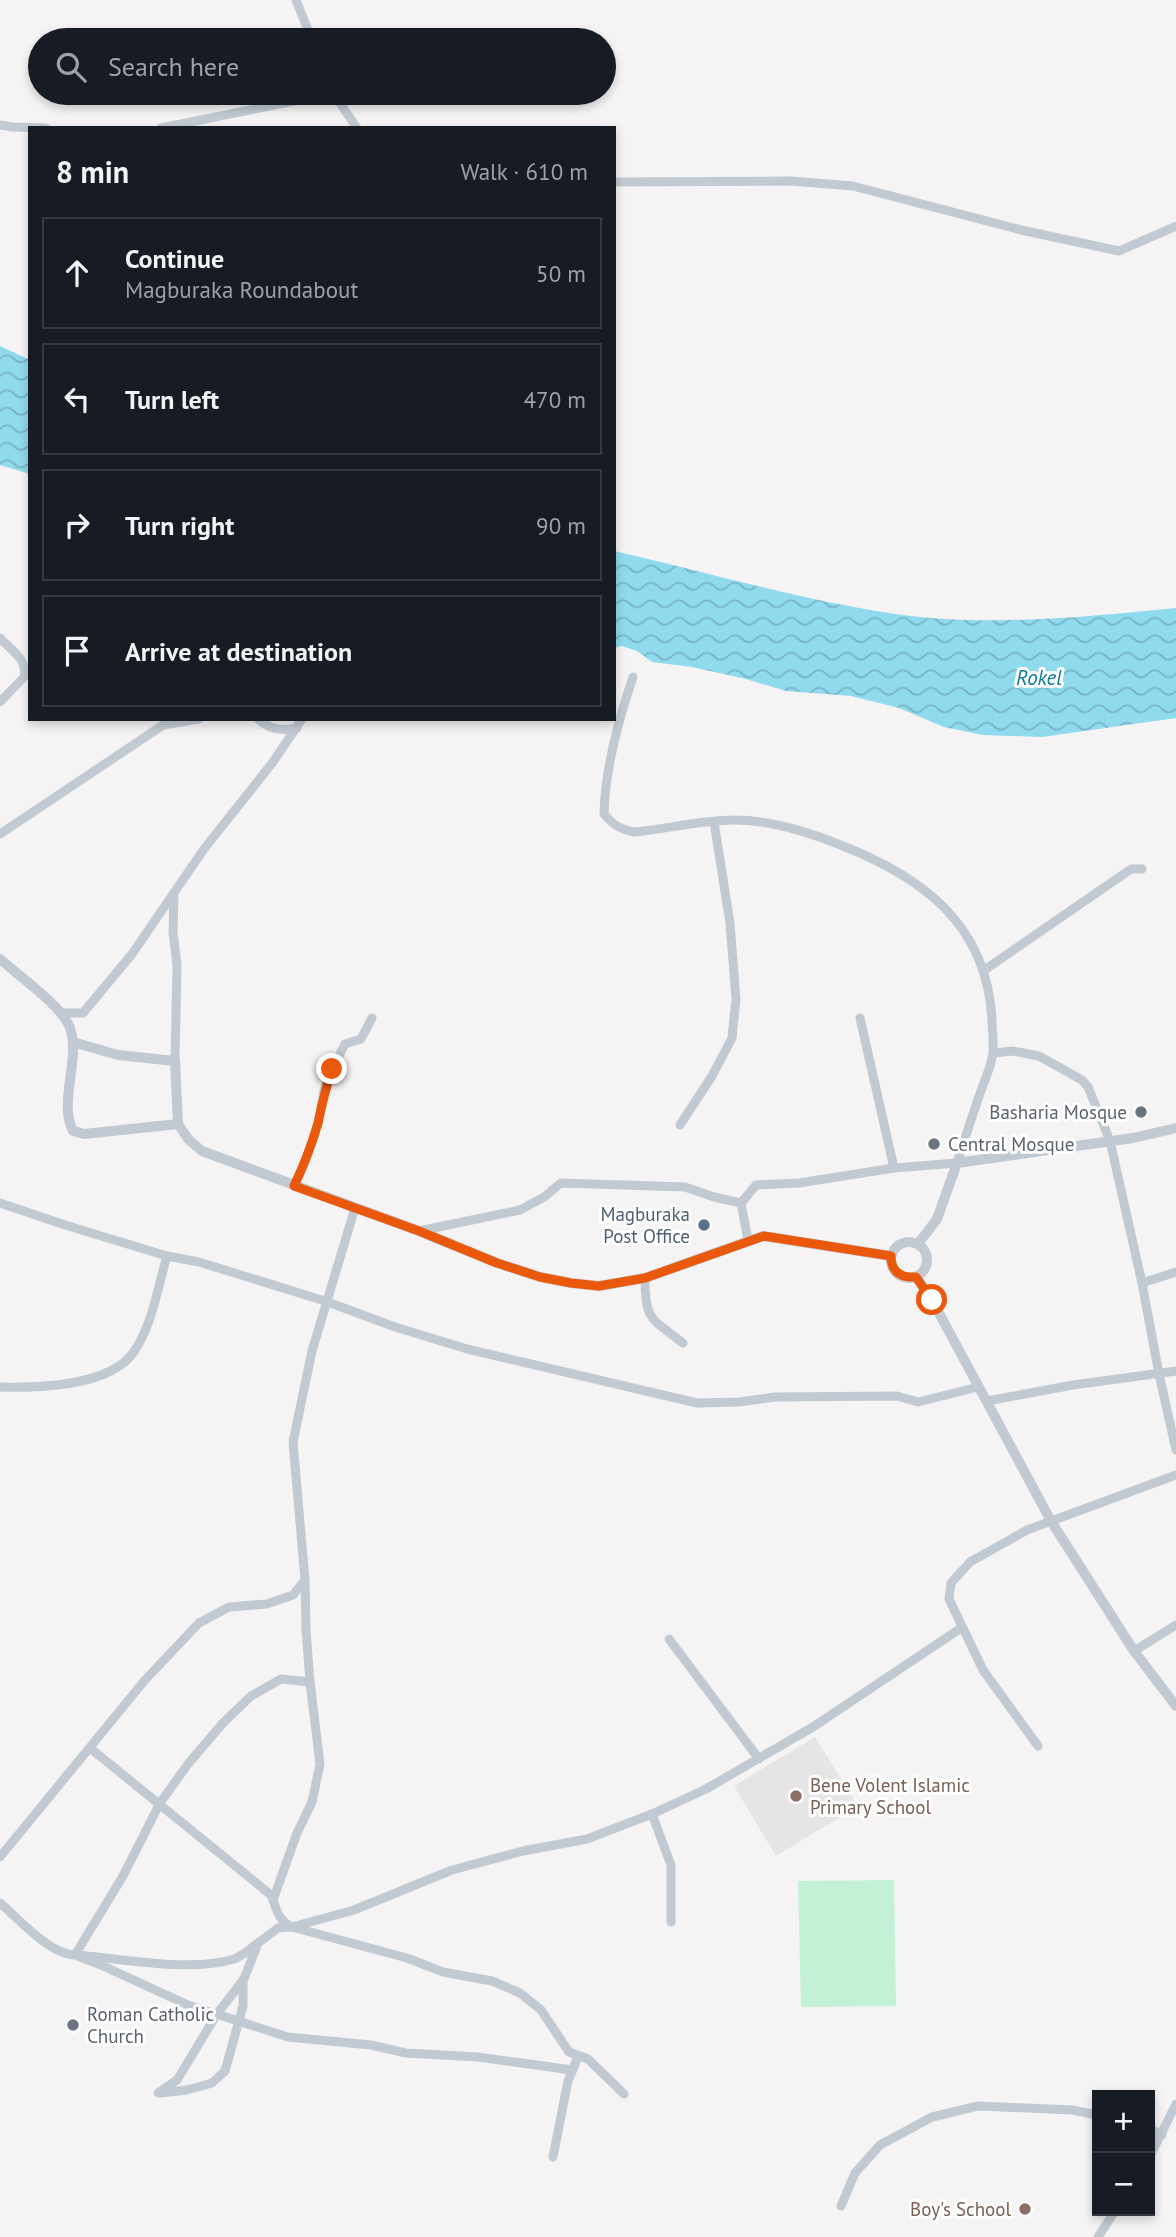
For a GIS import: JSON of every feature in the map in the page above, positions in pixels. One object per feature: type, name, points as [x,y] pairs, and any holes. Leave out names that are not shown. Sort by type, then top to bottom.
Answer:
[{"type":"street","points":[[296,0],[307,28]]},
{"type":"street","points":[[171,126],[274,105]]},
{"type":"street","points":[[341,105],[356,126]]},
{"type":"street","points":[[0,125],[28,128]]},
{"type":"street","points":[[616,182],[790,181],[853,187],[1021,230],[1119,251],[1176,226]]},
{"type":"street","points":[[0,638],[25,665],[26,672],[0,702]]},
{"type":"street","points":[[632,677],[620,716],[604,795],[604,814],[619,829],[634,832],[735,820],[787,827],[823,838],[885,864],[914,880],[934,897],[965,933],[978,957],[989,990],[993,1053],[937,1219],[918,1244]]},
{"type":"street","points":[[2,830],[163,726],[189,721]]},
{"type":"street","points":[[260,721],[283,731],[299,724]]},
{"type":"street","points":[[62,1013],[83,1013],[132,954],[204,849],[273,762],[299,724]]},
{"type":"street","points":[[680,1125],[712,1076],[732,1038],[736,999],[730,923],[714,822]]},
{"type":"street","points":[[983,971],[1131,869],[1142,869]]},
{"type":"street","points":[[174,893],[178,1124],[189,1140],[202,1151],[419,1231],[497,1263],[540,1277],[571,1283],[599,1286],[645,1278],[764,1236],[891,1256]]},
{"type":"street","points":[[1,964],[62,1013],[70,1027],[73,1042],[69,1116],[73,1131],[84,1134],[178,1124]]},
{"type":"street","points":[[294,1186],[318,1124],[324,1090],[332,1069],[345,1044],[361,1039],[372,1018]]},
{"type":"street","points":[[860,1018],[894,1168]]},
{"type":"street","points":[[73,1042],[118,1055],[176,1062]]},
{"type":"street","points":[[993,1053],[1013,1051],[1039,1056],[1082,1080],[1088,1087],[1110,1141],[1176,1450]]},
{"type":"street","points":[[741,1203],[756,1185],[799,1183],[894,1168],[957,1163],[1133,1138],[1176,1128]]},
{"type":"street","points":[[419,1231],[520,1210],[544,1197],[561,1183],[685,1187],[714,1198],[741,1203]]},
{"type":"street","points":[[0,1203],[167,1256],[199,1262],[326,1301],[395,1327],[467,1349],[697,1404],[775,1397],[897,1396],[918,1402],[978,1387]]},
{"type":"street","points":[[741,1203],[748,1240]]},
{"type":"street","points":[[273,1900],[293,1843],[312,1802],[320,1764],[310,1682],[306,1580],[293,1442],[312,1351],[355,1208]]},
{"type":"street","points":[[901,1244],[918,1244],[928,1259],[924,1271],[916,1277],[905,1278],[893,1268],[891,1256],[901,1244]]},
{"type":"street","points":[[0,1387],[84,1380],[120,1368],[134,1353],[144,1334],[167,1256]]},
{"type":"street","points":[[1142,1283],[1176,1272]]},
{"type":"street","points":[[916,1277],[932,1300],[1051,1521],[1134,1651],[1176,1706]]},
{"type":"street","points":[[645,1278],[646,1308],[651,1318],[683,1343]]},
{"type":"street","points":[[987,1401],[1073,1385],[1176,1371]]},
{"type":"street","points":[[1038,1746],[983,1670],[949,1599],[951,1583],[970,1562],[1027,1530],[1176,1475]]},
{"type":"street","points":[[1,1853],[145,1680],[198,1623],[229,1607],[267,1604],[293,1595],[306,1580]]},
{"type":"street","points":[[1134,1651],[1176,1625]]},
{"type":"street","points":[[0,1903],[48,1944],[67,1955],[115,1957],[165,1964],[201,1964],[236,1958],[278,1928],[292,1927],[354,1910],[452,1870],[523,1851],[587,1839],[652,1814],[706,1789],[813,1727],[961,1628]]},
{"type":"street","points":[[669,1639],[759,1759]]},
{"type":"street","points":[[75,1955],[123,1875],[160,1803],[188,1764],[223,1723],[251,1696],[281,1679],[310,1682]]},
{"type":"street","points":[[90,1748],[271,1895],[283,1923],[407,1958],[443,1972],[492,1981],[520,1993],[541,2010],[569,2052],[588,2059],[624,2094]]},
{"type":"street","points":[[652,1814],[671,1865],[671,1922]]},
{"type":"street","points":[[244,1979],[243,2006],[225,2071],[212,2083],[187,2090],[158,2093],[177,2080],[217,2014],[244,1979],[258,1943]]},
{"type":"street","points":[[75,1955],[188,2005],[288,2036],[370,2045],[406,2053],[478,2057],[572,2070],[579,2057]]},
{"type":"street","points":[[552,2157],[568,2081],[579,2057]]},
{"type":"street","points":[[1151,2153],[1176,2104]]},
{"type":"street","points":[[841,2206],[855,2174],[880,2145],[932,2117],[978,2106],[1072,2110],[1092,2114]]},
{"type":"street","points":[[1155,2132],[1161,2135]]},
{"type":"street","points":[[1098,2237],[1112,2216]]},
{"type":"shaded area","name":"Bene Volent Islamic Primary School","points":[[815,1737],[858,1806],[776,1856],[734,1786]]},
{"type":"green space","points":[[894,1880],[896,2006],[801,2007],[798,1881]]},
{"type":"water","points":[[0,346],[28,359],[28,473],[0,465]]},
{"type":"water","name":"Rokel","points":[[616,551],[824,601],[929,618],[1036,619],[1176,608],[1176,718],[1042,737],[983,735],[944,727],[899,708],[851,696],[786,691],[692,667],[652,662],[637,651],[622,646],[616,648]]},
{"type":"place","name":"Basharia Mosque","points":[[1141,1112]]},
{"type":"place","name":"Central Mosque","points":[[934,1144]]},
{"type":"place","name":"Magburaka Post Office","points":[[704,1225]]},
{"type":"place","name":"Bene Volent Islamic Primary School","points":[[796,1796]]},
{"type":"place","name":"Roman Catholic Church","points":[[73,2025]]},
{"type":"place","name":"Boy's School","points":[[1025,2209]]},
{"type":"route","points":[[332,1069],[324,1090],[318,1124],[294,1186],[419,1231],[497,1263],[540,1277],[571,1283],[599,1286],[645,1278],[764,1236],[891,1256],[893,1268],[899,1275],[905,1278],[916,1277],[932,1300]]}]
